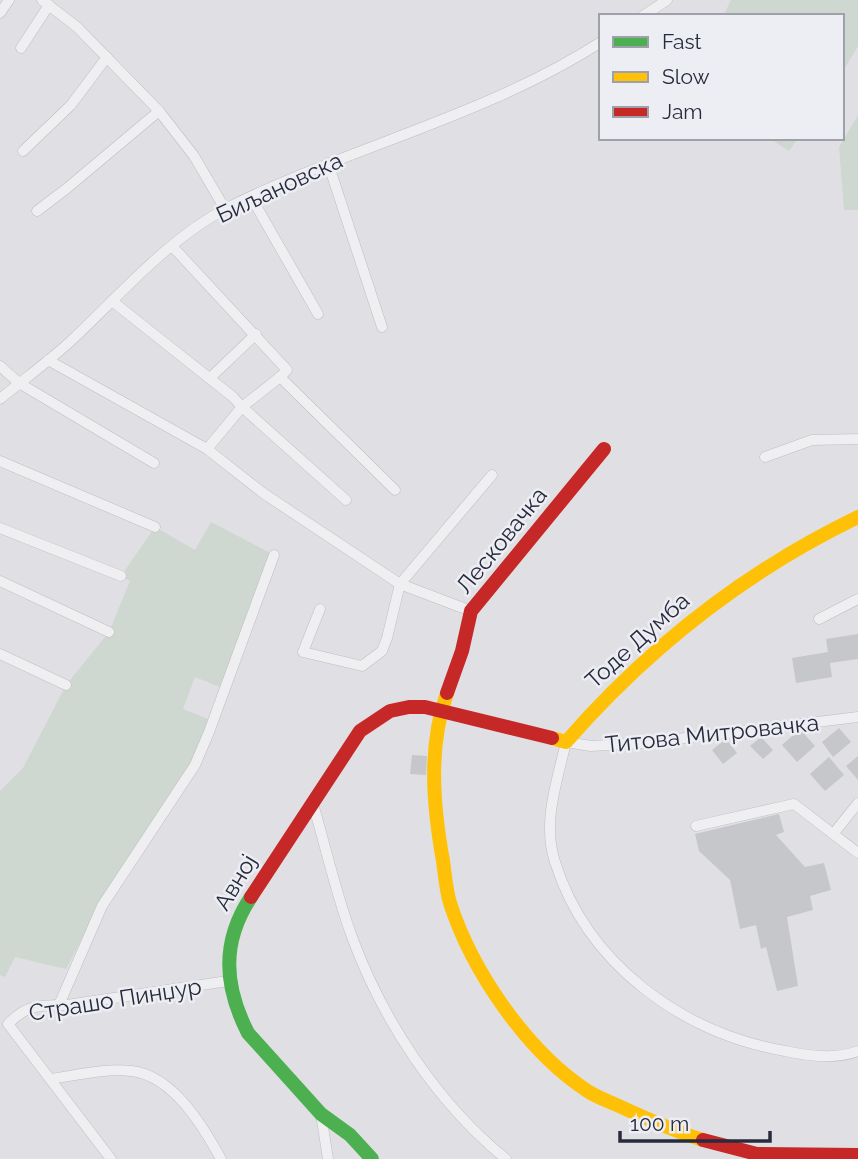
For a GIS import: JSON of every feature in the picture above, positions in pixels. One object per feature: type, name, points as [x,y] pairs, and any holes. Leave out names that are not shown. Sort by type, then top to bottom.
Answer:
[{"type":"street","points":[[0,13],[9,0]]},
{"type":"street","points":[[646,14],[667,0]]},
{"type":"street","points":[[21,48],[45,3],[77,27],[159,111],[194,156],[225,209]]},
{"type":"street","name":"Биљановска","points":[[0,399],[72,340],[172,246],[225,209],[328,163],[503,95],[567,64],[599,43]]},
{"type":"street","points":[[23,151],[71,105],[107,57]]},
{"type":"street","points":[[37,211],[159,111]]},
{"type":"street","points":[[328,163],[382,327]]},
{"type":"street","points":[[251,197],[318,314]]},
{"type":"street","points":[[172,246],[287,370],[242,407],[206,449]]},
{"type":"street","points":[[112,301],[233,397],[346,500]]},
{"type":"street","points":[[210,378],[256,334]]},
{"type":"street","points":[[48,360],[206,449],[263,493],[400,584],[471,611]]},
{"type":"street","points":[[0,366],[19,383],[154,463]]},
{"type":"street","points":[[280,377],[394,490]]},
{"type":"street","points":[[765,457],[812,440],[858,439]]},
{"type":"street","name":"Лесковачка","points":[[604,449],[471,611],[462,651],[441,711],[434,796],[440,854],[450,902],[460,930],[488,983],[510,1015],[547,1059],[587,1091],[653,1123],[697,1140],[757,1154],[858,1155]]},
{"type":"street","points":[[0,461],[155,527]]},
{"type":"street","points":[[320,609],[303,652],[362,666],[382,651],[400,584],[492,475]]},
{"type":"street","name":"Тоде Думба","points":[[566,742],[604,698],[701,613],[792,550],[858,517]]},
{"type":"street","points":[[0,528],[121,576]]},
{"type":"street","points":[[59,1005],[102,906],[195,765],[274,555]]},
{"type":"street","points":[[0,581],[109,632]]},
{"type":"street","points":[[818,619],[858,600]]},
{"type":"street","points":[[0,654],[66,685]]},
{"type":"street","name":"Авној","points":[[368,1158],[350,1135],[321,1114],[248,1034],[228,981],[232,934],[242,910],[313,804],[339,759],[360,731],[376,718],[409,706],[441,711]]},
{"type":"street","points":[[441,711],[566,742],[550,806],[554,861],[580,920],[614,961],[642,988],[668,1008],[735,1039],[801,1054],[834,1056],[858,1051]]},
{"type":"street","name":"Титова Митровачка","points":[[566,742],[591,746],[644,743],[858,717]]},
{"type":"street","points":[[834,833],[858,803]]},
{"type":"street","points":[[313,804],[353,941],[404,1042],[455,1111],[480,1138],[506,1159]]},
{"type":"street","points":[[696,826],[794,804],[858,853]]},
{"type":"street","name":"Страшо Пинџур","points":[[111,1159],[51,1079],[4,1027],[20,1012],[30,1008],[228,981]]},
{"type":"street","points":[[51,1079],[118,1070],[136,1072],[154,1080],[178,1096],[188,1107],[221,1159]]},
{"type":"street","points":[[321,1114],[328,1159]]},
{"type":"shaded area","points":[[731,0],[858,0],[858,46],[844,70],[844,14],[724,14]]},
{"type":"shaded area","points":[[858,115],[858,210],[844,210],[839,147]]},
{"type":"shaded area","points":[[772,140],[797,140],[789,151]]},
{"type":"shaded area","points":[[211,522],[274,555],[225,689],[195,677],[183,709],[213,721],[195,766],[101,903],[66,969],[15,957],[5,977],[0,975],[0,791],[23,768],[66,685],[109,632],[130,581],[121,576],[155,527],[195,550]]},
{"type":"building","points":[[858,634],[858,659],[830,663],[832,677],[796,683],[792,658],[828,652],[826,639]]},
{"type":"building","points":[[839,728],[851,742],[833,757],[822,742]]},
{"type":"building","points":[[800,729],[815,746],[797,762],[782,745]]},
{"type":"building","points":[[761,737],[773,750],[763,759],[750,746]]},
{"type":"building","points":[[726,739],[737,753],[723,764],[712,750]]},
{"type":"building","points":[[412,755],[427,756],[426,775],[410,774]]},
{"type":"building","points":[[858,756],[858,780],[846,766]]},
{"type":"building","points":[[829,757],[844,775],[825,791],[810,774]]},
{"type":"building","points":[[779,814],[784,832],[776,835],[805,867],[824,863],[831,890],[810,896],[813,910],[787,917],[798,986],[777,991],[766,947],[761,949],[756,925],[740,929],[730,880],[699,851],[695,834]]},
{"type":"traffic: fast","points":[[251,897],[234,931],[229,964],[230,981],[240,1016],[248,1033],[321,1114],[350,1135],[372,1159]]},
{"type":"traffic: slow","points":[[552,738],[566,742],[631,674],[700,614],[737,587],[776,562],[858,517]]},
{"type":"traffic: slow","points":[[447,693],[435,755],[435,797],[440,840],[450,903],[472,955],[487,982],[522,1031],[564,1073],[586,1090],[650,1120],[703,1140]]},
{"type":"traffic: jam","points":[[447,693],[462,651],[471,611],[604,449]]},
{"type":"traffic: jam","points":[[251,897],[360,731],[390,711],[425,707],[552,738]]},
{"type":"traffic: jam","points":[[703,1140],[757,1154],[858,1155]]}]
